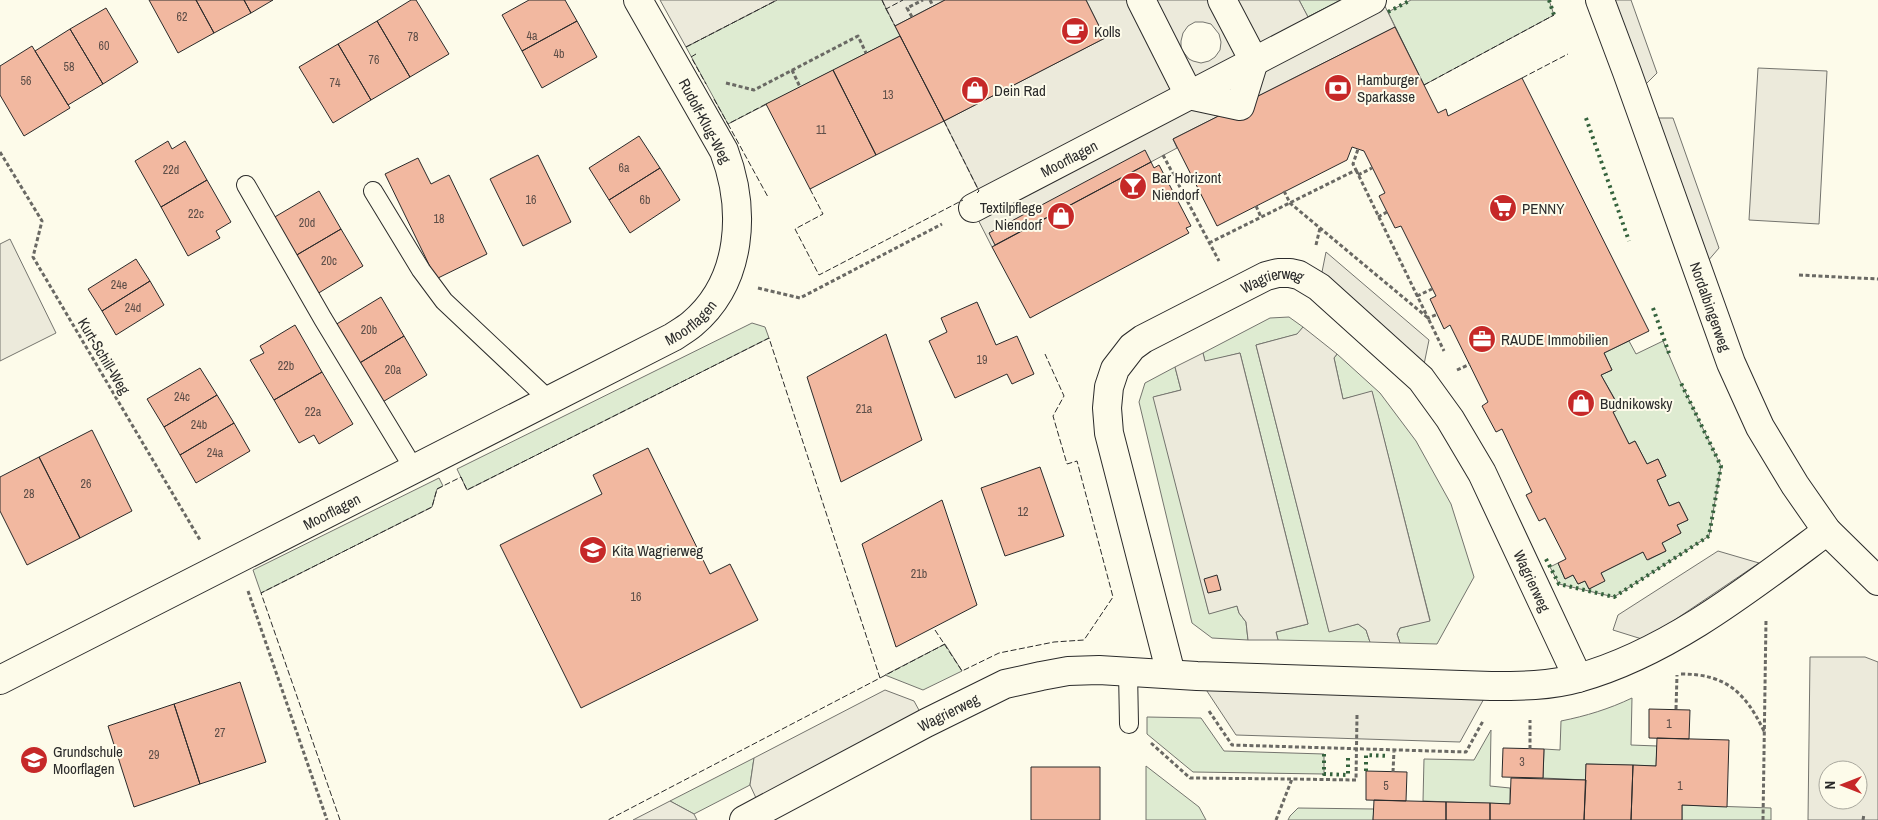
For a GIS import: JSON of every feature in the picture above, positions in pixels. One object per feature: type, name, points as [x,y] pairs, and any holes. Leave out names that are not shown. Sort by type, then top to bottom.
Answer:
[{"type":"street","name":"Rudolf-Klug-Weg","points":[[638,0],[724,151],[732,172],[737,225],[734,256],[726,281]]},
{"type":"street","points":[[1141,0],[1190,95]]},
{"type":"street","points":[[1222,0],[1254,61]]},
{"type":"street","name":"Moorflagen","points":[[972,208],[1372,0]]},
{"type":"street","name":"Nordalbingerweg","points":[[1600,0],[1731,363],[1760,427],[1795,485],[1827,531],[1878,581]]},
{"type":"street","name":"Wagrierweg","points":[[1178,675],[1109,433],[1107,408],[1109,387],[1115,369],[1132,347],[1143,339],[1266,276],[1278,273],[1299,275],[1319,287],[1421,379],[1450,420],[1482,473],[1578,678]]},
{"type":"street","name":"Moorflagen","points":[[0,680],[673,337],[692,324],[710,305],[726,281]]},
{"type":"street","name":"Wagrierweg","points":[[744,820],[926,723],[1005,684],[1068,671],[1128,671],[1178,675],[1502,686],[1531,686],[1578,678],[1643,653],[1678,635],[1766,576],[1827,531]]},
{"type":"lane","points":[[246,185],[323,319],[414,469]]},
{"type":"lane","points":[[373,191],[421,270],[444,301],[549,400]]},
{"type":"lane","points":[[1128,671],[1129,724]]},
{"type":"path","points":[[912,17],[907,8],[923,0]]},
{"type":"path","points":[[930,0],[933,6]]},
{"type":"path","points":[[725,83],[754,90],[858,36],[866,53]]},
{"type":"path","points":[[792,70],[800,87]]},
{"type":"path","points":[[1358,149],[1353,164],[1378,217],[1428,318],[1438,314]]},
{"type":"path","name":"Kurt-Schill-Weg","points":[[0,152],[42,221],[33,257],[201,542],[245,582],[327,820]]},
{"type":"path","points":[[1163,155],[1235,292]]},
{"type":"path","points":[[1358,175],[1372,168]]},
{"type":"path","points":[[1210,243],[1356,170]]},
{"type":"path","points":[[1256,206],[1261,217]]},
{"type":"path","points":[[726,281],[800,298],[972,208]]},
{"type":"path","points":[[1378,217],[1387,212]]},
{"type":"path","points":[[1799,275],[1878,279]]},
{"type":"path","points":[[1417,296],[1432,289]]},
{"type":"path","points":[[1454,372],[1470,364]]},
{"type":"path","points":[[1763,820],[1766,576]]},
{"type":"path","points":[[1677,674],[1701,674],[1725,682],[1744,699],[1757,716],[1764,732]]},
{"type":"path","points":[[1178,675],[1232,745],[1466,752],[1502,686]]},
{"type":"path","points":[[1129,724],[1190,778],[1356,780],[1358,682]]},
{"type":"path","points":[[1393,772],[1394,750]]},
{"type":"path","points":[[1276,820],[1292,779]]},
{"type":"path","points":[[1864,814],[1864,820]]},
{"type":"green space","points":[[777,0],[882,0],[900,36],[728,124],[686,47]]},
{"type":"green space","points":[[1299,0],[1341,0],[1308,17]]},
{"type":"green space","points":[[1411,0],[1549,0],[1554,15],[1424,85],[1388,12]]},
{"type":"green space","points":[[1289,317],[1303,327],[1298,334],[1256,345],[1329,631],[1358,624],[1366,630],[1370,642],[1278,640],[1276,632],[1308,624],[1240,353],[1205,362],[1203,353],[1270,318]]},
{"type":"green space","points":[[752,323],[765,327],[769,338],[467,490],[457,469]]},
{"type":"green space","points":[[1629,341],[1636,354],[1663,341],[1721,466],[1709,536],[1614,597],[1559,584],[1550,567],[1558,563],[1565,579],[1573,575],[1578,584],[1585,581],[1589,589],[1604,581],[1601,573],[1643,552],[1648,560],[1666,551],[1662,543],[1681,533],[1677,525],[1688,520],[1679,502],[1669,506],[1657,480],[1666,476],[1658,459],[1647,464],[1635,441],[1629,444],[1613,412],[1620,408],[1601,375],[1612,370],[1604,353]]},
{"type":"green space","points":[[1337,354],[1380,393],[1416,441],[1451,504],[1474,577],[1437,644],[1400,643],[1397,634],[1400,628],[1430,620],[1372,392],[1343,399],[1334,358]]},
{"type":"green space","points":[[1175,367],[1181,390],[1154,397],[1209,613],[1237,606],[1239,613],[1246,622],[1248,640],[1212,638],[1192,623],[1139,402],[1145,383]]},
{"type":"green space","points":[[439,478],[443,486],[437,489],[432,507],[261,593],[253,570]]},
{"type":"green space","points":[[945,644],[962,671],[923,690],[885,675]]},
{"type":"green space","points":[[1632,698],[1631,745],[1657,746],[1656,766],[1586,764],[1586,780],[1543,778],[1544,749],[1560,750],[1561,721],[1597,712]]},
{"type":"green space","points":[[1147,717],[1201,718],[1224,751],[1324,754],[1324,774],[1193,772],[1147,734]]},
{"type":"green space","points":[[1491,730],[1490,786],[1510,788],[1510,804],[1423,801],[1424,759],[1474,760]]},
{"type":"green space","points":[[754,758],[750,785],[694,814],[670,801]]},
{"type":"green space","points":[[1146,766],[1199,807],[1206,820],[1146,820]]},
{"type":"green space","points":[[1682,805],[1771,808],[1771,820],[1682,820]]},
{"type":"green space","points":[[1298,808],[1374,809],[1373,820],[1288,820]]},
{"type":"shaded area","points":[[660,0],[777,0],[686,47]]},
{"type":"shaded area","points":[[882,0],[945,0],[895,26]]},
{"type":"shaded area","points":[[1086,0],[1299,0],[1308,17],[1341,0],[1382,0],[1395,27],[1173,139],[1177,148],[992,247],[967,198],[979,191],[944,121],[1105,38]],"holes":[[[1195,22],[1211,24],[1219,34],[1221,42],[1220,50],[1215,57],[1201,63],[1189,59],[1181,49],[1181,41],[1183,33],[1188,26]]]},
{"type":"shaded area","points":[[1612,0],[1631,0],[1657,73],[1643,87]]},
{"type":"shaded area","points":[[1758,68],[1827,71],[1819,224],[1749,220]]},
{"type":"shaded area","points":[[1655,118],[1673,118],[1719,248],[1707,262]]},
{"type":"shaded area","points":[[10,239],[56,333],[0,361],[0,244]]},
{"type":"shaded area","points":[[1326,252],[1429,340],[1421,379],[1319,287]]},
{"type":"shaded area","points":[[1303,327],[1337,354],[1334,358],[1343,399],[1372,391],[1430,621],[1400,628],[1397,634],[1400,643],[1370,642],[1366,630],[1358,624],[1329,632],[1256,345],[1297,334]]},
{"type":"shaded area","points":[[1203,353],[1205,361],[1240,353],[1308,624],[1276,632],[1278,640],[1248,640],[1246,622],[1239,613],[1237,606],[1209,614],[1153,397],[1181,390],[1175,367]]},
{"type":"shaded area","points":[[1718,551],[1759,563],[1645,640],[1613,630],[1618,615]]},
{"type":"shaded area","points":[[1810,657],[1865,657],[1878,662],[1878,820],[1808,820]]},
{"type":"shaded area","points":[[1197,676],[1491,686],[1460,742],[1236,735]]},
{"type":"shaded area","points":[[885,690],[914,701],[926,723],[762,811],[750,785],[754,758]]},
{"type":"shaded area","points":[[670,801],[694,814],[697,820],[633,820]]},
{"type":"building","points":[[149,0],[196,0],[214,33],[178,53]]},
{"type":"building","points":[[196,0],[244,0],[251,13],[214,33]]},
{"type":"building","points":[[244,0],[273,0],[251,13]]},
{"type":"building","points":[[411,0],[416,0],[449,54],[410,77],[377,21]]},
{"type":"building","points":[[529,0],[565,0],[577,21],[522,51],[502,15]]},
{"type":"building","points":[[945,0],[1086,0],[1105,38],[944,121],[895,26]]},
{"type":"building","points":[[106,8],[138,62],[103,84],[70,29]]},
{"type":"building","points":[[377,21],[410,77],[371,100],[338,44]]},
{"type":"building","points":[[577,21],[597,57],[542,88],[522,51]]},
{"type":"building","points":[[1395,27],[1438,113],[1446,109],[1448,116],[1522,78],[1649,331],[1604,353],[1612,370],[1601,375],[1620,409],[1613,412],[1629,444],[1635,441],[1647,464],[1658,459],[1666,476],[1657,480],[1669,506],[1679,502],[1688,520],[1677,525],[1681,533],[1662,543],[1666,551],[1647,560],[1643,552],[1601,573],[1605,581],[1589,589],[1585,581],[1578,584],[1573,575],[1565,579],[1558,563],[1566,559],[1545,518],[1539,521],[1526,495],[1532,492],[1502,429],[1496,432],[1482,406],[1488,402],[1450,325],[1444,329],[1430,299],[1436,296],[1401,226],[1395,228],[1379,196],[1385,193],[1364,151],[1352,147],[1347,160],[1217,226],[1173,139]]},
{"type":"building","points":[[70,29],[103,84],[68,105],[35,51]]},
{"type":"building","points":[[900,36],[944,121],[876,155],[833,70]]},
{"type":"building","points":[[338,44],[371,100],[333,123],[299,67]]},
{"type":"building","points":[[32,46],[70,108],[24,136],[0,95],[0,66]]},
{"type":"building","points":[[833,70],[876,155],[810,189],[766,104]]},
{"type":"building","points":[[639,136],[660,168],[609,200],[589,168]]},
{"type":"building","points":[[168,141],[172,149],[185,141],[207,180],[161,207],[135,161]]},
{"type":"building","points":[[1145,150],[1151,162],[995,245],[989,233]]},
{"type":"building","points":[[538,155],[571,222],[523,246],[490,179]]},
{"type":"building","points":[[418,158],[431,184],[449,175],[487,254],[436,279],[385,174]]},
{"type":"building","points":[[1151,162],[1154,168],[1159,165],[1191,226],[1186,228],[1189,233],[1030,318],[992,247]]},
{"type":"building","points":[[660,168],[680,200],[630,233],[609,200]]},
{"type":"building","points":[[207,180],[231,222],[216,231],[220,238],[188,256],[161,207]]},
{"type":"building","points":[[319,191],[341,229],[295,256],[273,218]]},
{"type":"building","points":[[341,229],[363,266],[317,294],[295,256]]},
{"type":"building","points":[[136,259],[150,281],[102,311],[88,289]]},
{"type":"building","points":[[150,281],[164,305],[116,335],[102,311]]},
{"type":"building","points":[[381,297],[404,336],[358,364],[335,325]]},
{"type":"building","points":[[977,302],[996,345],[1017,336],[1034,374],[1012,384],[1007,374],[955,398],[929,341],[947,332],[941,318]]},
{"type":"building","points":[[295,325],[322,372],[274,400],[250,360],[264,353],[260,346]]},
{"type":"building","points":[[886,334],[922,440],[841,482],[807,377]]},
{"type":"building","points":[[404,336],[427,375],[381,403],[358,364]]},
{"type":"building","points":[[200,368],[217,395],[164,427],[147,399]]},
{"type":"building","points":[[322,372],[353,424],[319,444],[314,435],[299,443],[274,400]]},
{"type":"building","points":[[217,395],[234,423],[180,455],[164,427]]},
{"type":"building","points":[[234,423],[250,451],[196,483],[180,455]]},
{"type":"building","points":[[92,430],[132,511],[80,538],[39,457]]},
{"type":"building","points":[[648,448],[710,574],[730,564],[758,620],[581,708],[500,545],[602,494],[593,475]]},
{"type":"building","points":[[39,457],[80,538],[27,565],[0,511],[0,477]]},
{"type":"building","points":[[1040,467],[1064,536],[1005,556],[981,488]]},
{"type":"building","points":[[942,500],[977,605],[896,647],[862,544]]},
{"type":"building","points":[[1217,575],[1221,590],[1208,593],[1204,579]]},
{"type":"building","points":[[240,682],[266,762],[200,784],[174,704]]},
{"type":"building","points":[[174,704],[200,784],[134,807],[108,726]]},
{"type":"building","points":[[1649,709],[1690,710],[1689,739],[1649,738]]},
{"type":"building","points":[[1657,738],[1729,740],[1727,807],[1682,805],[1682,820],[1631,820],[1633,765],[1656,766]]},
{"type":"building","points":[[1503,748],[1544,749],[1543,778],[1502,777]]},
{"type":"building","points":[[1586,764],[1633,765],[1631,820],[1584,820]]},
{"type":"building","points":[[1031,767],[1100,767],[1100,820],[1031,820]]},
{"type":"building","points":[[1366,771],[1407,772],[1406,801],[1366,800]]},
{"type":"building","points":[[1511,778],[1586,780],[1584,820],[1490,820],[1490,803],[1510,804]]},
{"type":"building","points":[[1374,800],[1446,802],[1446,820],[1373,820]]},
{"type":"building","points":[[1446,802],[1490,803],[1490,820],[1446,820]]},
{"type":"hedge","points":[[1388,12],[1411,0]]},
{"type":"hedge","points":[[1549,0],[1554,15]]},
{"type":"hedge","points":[[1586,118],[1629,241]]},
{"type":"hedge","points":[[1653,308],[1670,356]]},
{"type":"hedge","points":[[1546,559],[1559,584],[1614,597],[1709,536],[1721,466],[1680,381]]},
{"type":"hedge","points":[[1324,754],[1324,774],[1348,775],[1348,755]]},
{"type":"hedge","points":[[1366,771],[1366,755],[1388,756]]},
{"type":"fence","points":[[686,47],[777,0]]},
{"type":"fence","points":[[882,0],[886,9],[903,0]]},
{"type":"fence","points":[[886,9],[895,26]]},
{"type":"fence","points":[[1424,85],[1554,15]]},
{"type":"fence","points":[[696,54],[691,57],[706,84]]},
{"type":"fence","points":[[1522,78],[1568,54]]},
{"type":"fence","points":[[714,99],[728,124]]},
{"type":"fence","points":[[766,104],[728,124],[768,197]]},
{"type":"fence","points":[[944,121],[979,191],[977,193]]},
{"type":"fence","points":[[810,189],[823,214],[795,229],[819,275],[963,200]]},
{"type":"fence","points":[[340,820],[261,593],[432,507],[437,489],[461,477],[467,490],[769,338],[880,678],[608,820]]},
{"type":"fence","points":[[935,630],[962,671],[999,653],[1054,642],[1084,640],[1113,597],[1077,461],[1067,464],[1053,416],[1064,396],[1045,354]]},
{"type":"fence","points":[[880,678],[945,644]]},
{"type":"place","name":"Kolls","points":[[1075,31]]},
{"type":"place","name":"Hamburger Sparkasse","points":[[1338,88]]},
{"type":"place","name":"Dein Rad","points":[[975,90]]},
{"type":"place","name":"Bar Horizont Niendorf","points":[[1133,186]]},
{"type":"place","name":"PENNY","points":[[1503,208]]},
{"type":"place","name":"Textilpflege Niendorf","points":[[1061,216]]},
{"type":"place","name":"RAUDE Immobilien","points":[[1482,339]]},
{"type":"place","name":"Budnikowsky","points":[[1581,403]]},
{"type":"place","name":"Kita Wagrierweg","points":[[593,550]]},
{"type":"place","name":"Grundschule Moorflagen","points":[[34,760]]}]
